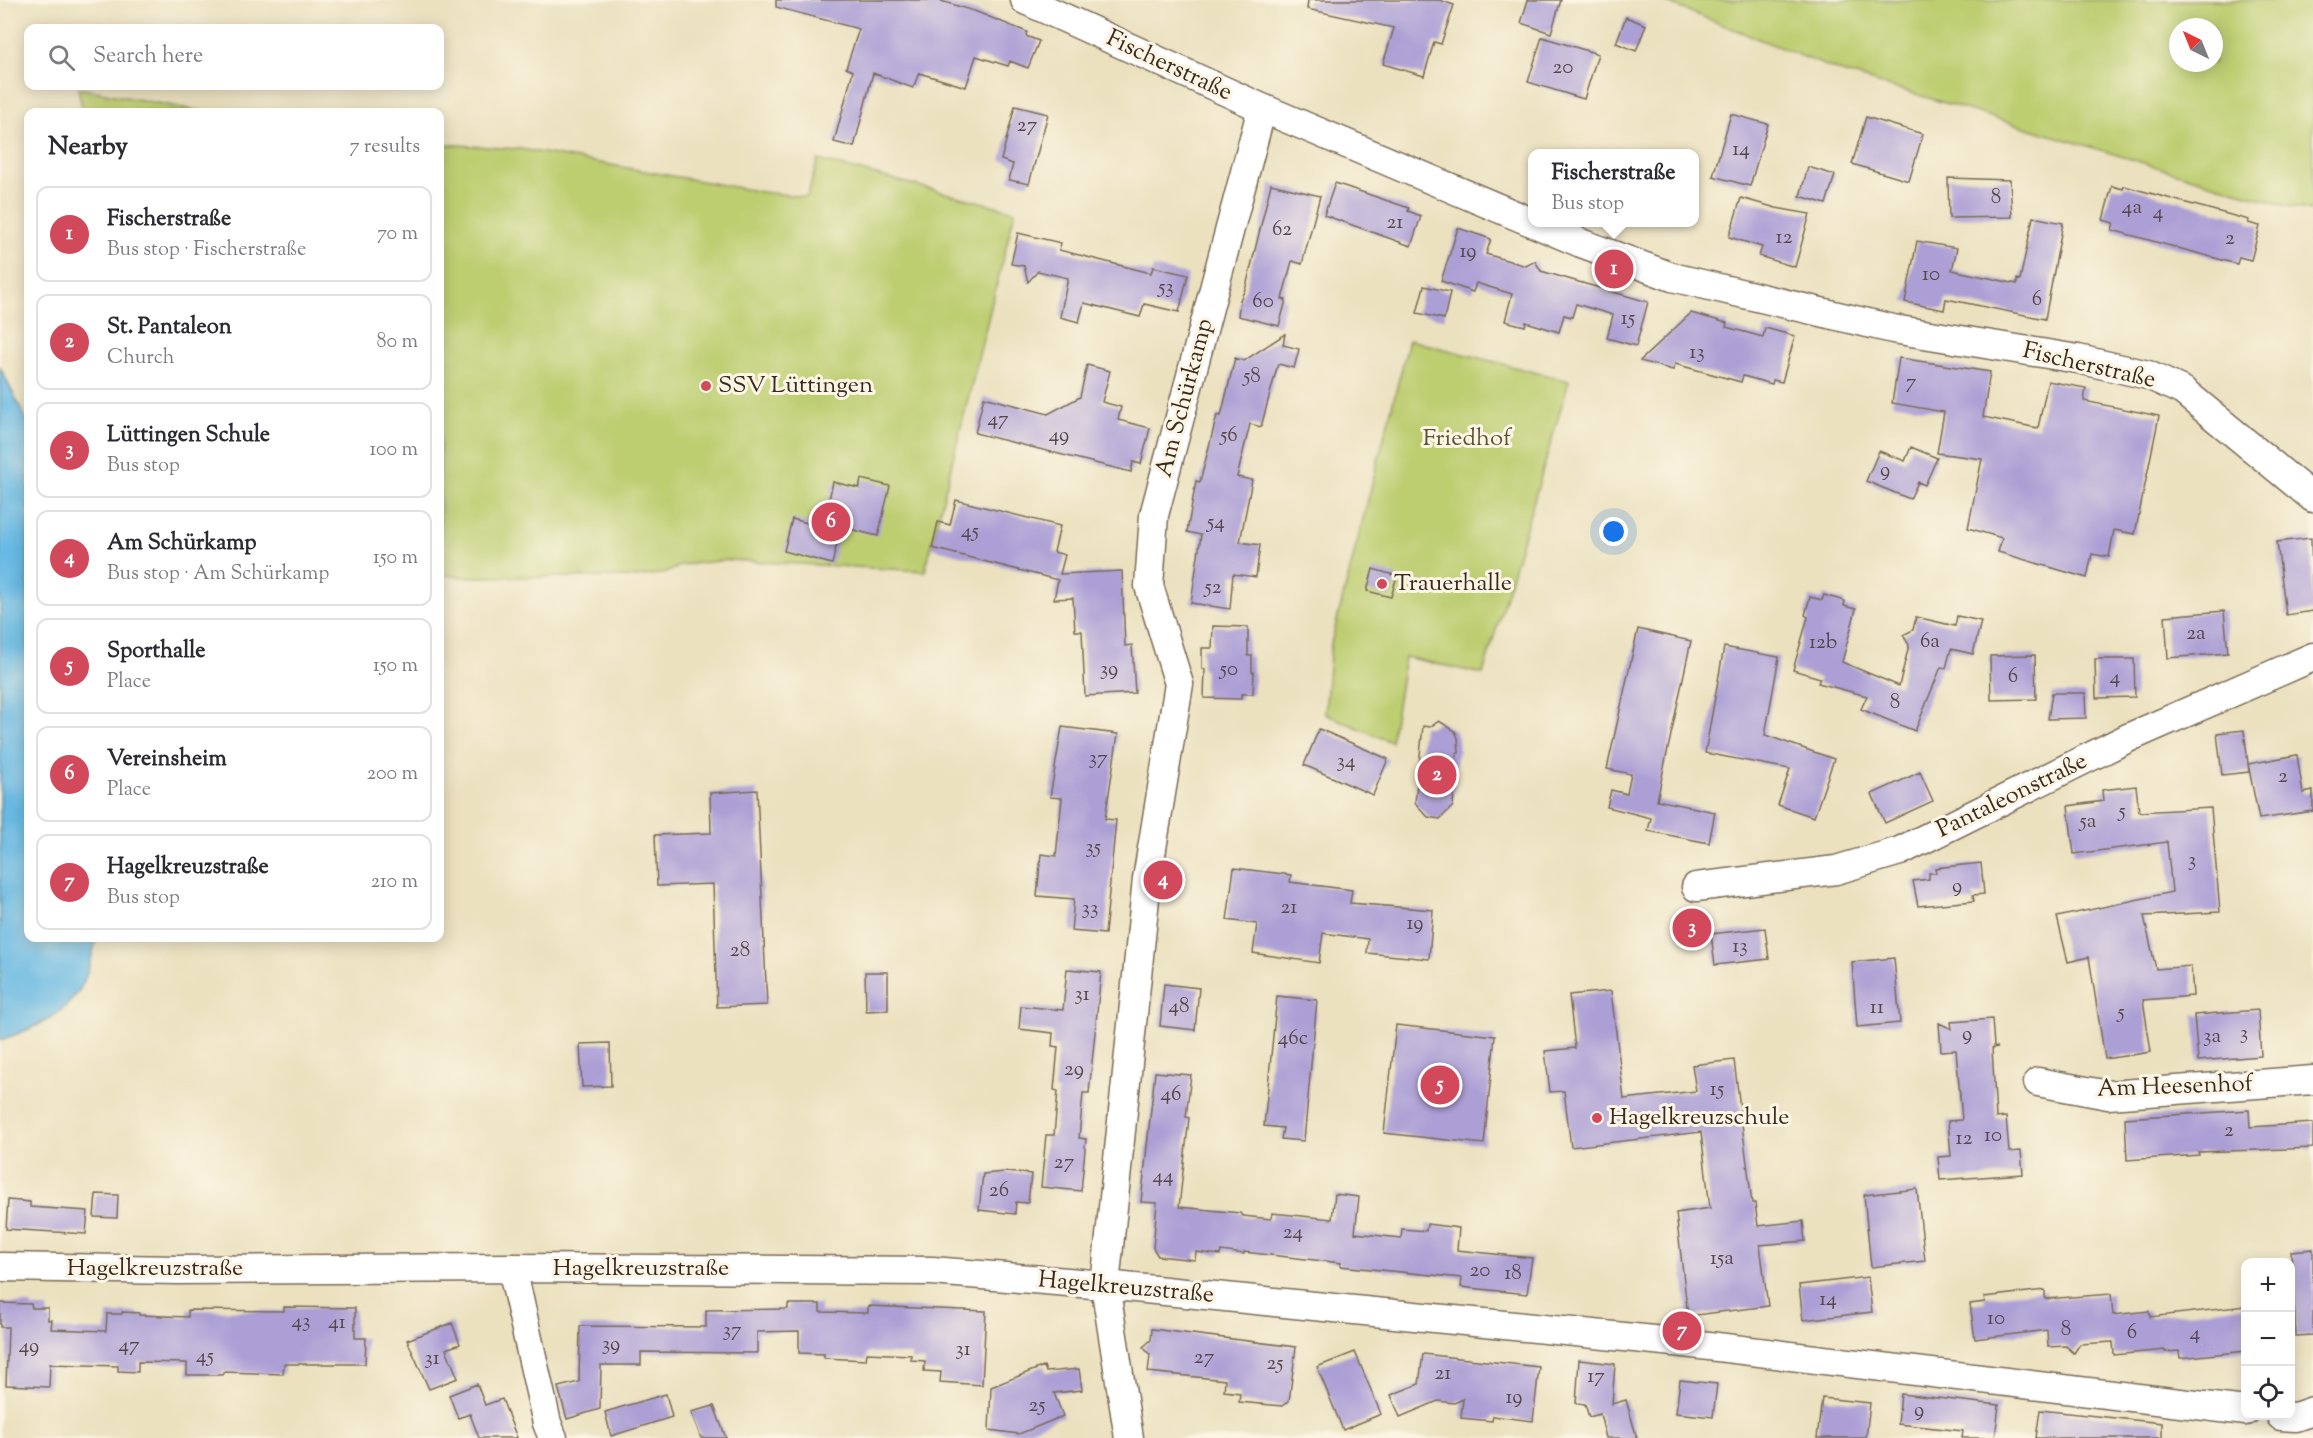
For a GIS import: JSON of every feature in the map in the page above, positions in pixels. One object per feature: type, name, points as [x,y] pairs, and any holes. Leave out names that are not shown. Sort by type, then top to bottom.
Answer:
[{"type":"street","name":"Fischerstraße","points":[[1024,0],[1262,108],[1528,221]]},
{"type":"street","name":"Am Schürkamp","points":[[1130,1438],[1105,1285],[1147,879],[1179,684],[1149,586],[1154,515],[1262,108]]},
{"type":"street","name":"Fischerstraße","points":[[1543,227],[1672,277],[1893,329],[2078,359],[2148,375],[2183,391],[2313,498]]},
{"type":"street","name":"Pantaleonstraße","points":[[1696,887],[1836,870],[1900,850],[2130,738],[2313,657]]},
{"type":"street","name":"Am Heesenhof","points":[[2038,1082],[2109,1095],[2313,1080]]},
{"type":"street","name":"Hagelkreuzstraße","points":[[0,1268],[932,1271],[1105,1285],[1684,1343],[2241,1410]]},
{"type":"street","points":[[512,1268],[547,1423],[553,1438]]},
{"type":"green space","points":[[1660,0],[2313,0],[2313,211],[2283,205],[1842,72]]},
{"type":"green space","points":[[78,90],[184,108],[82,108]]},
{"type":"green space","name":"SSV Lüttingen","points":[[444,144],[521,149],[762,192],[807,197],[818,160],[1015,211],[925,571],[728,560],[682,565],[666,573],[636,577],[462,577],[444,575]]},
{"type":"green space","name":"Friedhof","points":[[1409,340],[1569,381],[1483,674],[1405,657],[1391,742],[1325,714],[1331,644]]},
{"type":"water","points":[[0,367],[24,415],[24,942],[96,942],[84,981],[65,1007],[34,1027],[0,1040]]},
{"type":"building","points":[[776,0],[938,0],[977,12],[1027,32],[1026,36],[1039,41],[1028,68],[1010,61],[1008,66],[976,56],[966,87],[919,73],[913,88],[873,73],[854,147],[834,142],[853,71],[846,68],[859,29],[776,7]]},
{"type":"building","points":[[1308,0],[1439,0],[1454,5],[1441,44],[1434,42],[1424,76],[1383,64],[1394,28],[1307,9]]},
{"type":"building","points":[[1528,0],[1561,0],[1551,33],[1521,23]]},
{"type":"building","points":[[1626,17],[1646,25],[1636,51],[1616,43]]},
{"type":"building","points":[[1542,37],[1598,54],[1584,99],[1528,82]]},
{"type":"building","points":[[1015,106],[1048,114],[1029,184],[1009,180],[1013,164],[1001,160]]},
{"type":"building","points":[[1731,114],[1768,124],[1750,186],[1713,176]]},
{"type":"building","points":[[1866,117],[1923,134],[1909,181],[1852,164]]},
{"type":"building","points":[[1808,167],[1835,175],[1826,204],[1800,196]]},
{"type":"building","points":[[1948,178],[2010,180],[2012,217],[1949,218]]},
{"type":"building","points":[[1335,183],[1409,208],[1408,211],[1421,216],[1411,246],[1324,215]]},
{"type":"building","points":[[1271,184],[1320,196],[1302,264],[1292,261],[1282,299],[1286,300],[1279,326],[1238,316],[1240,300],[1246,287]]},
{"type":"building","points":[[2112,186],[2123,189],[2124,186],[2249,220],[2248,223],[2260,226],[2251,260],[2239,257],[2237,264],[2112,230],[2114,223],[2103,220]]},
{"type":"building","points":[[1741,198],[1776,208],[1810,214],[1795,267],[1759,256],[1762,247],[1729,237]]},
{"type":"building","points":[[2033,217],[2063,223],[2045,319],[1946,299],[1944,310],[1905,302],[1917,241],[1957,248],[1952,270],[2017,284],[2017,279],[2020,280]]},
{"type":"building","points":[[1458,228],[1491,239],[1486,254],[1526,266],[1535,261],[1541,271],[1648,302],[1636,346],[1607,338],[1613,315],[1576,304],[1572,317],[1564,315],[1559,332],[1526,322],[1525,326],[1505,321],[1512,294],[1476,283],[1473,292],[1441,281]]},
{"type":"building","points":[[1018,233],[1061,243],[1059,250],[1151,273],[1153,267],[1188,275],[1179,312],[1144,304],[1140,317],[1084,303],[1079,322],[1060,317],[1068,278],[1038,271],[1028,282],[1024,266],[1011,264]]},
{"type":"building","points":[[1424,286],[1450,292],[1444,319],[1417,313]]},
{"type":"building","points":[[1691,313],[1727,323],[1726,327],[1763,337],[1765,328],[1795,336],[1782,382],[1773,380],[1772,384],[1743,376],[1741,382],[1675,364],[1673,370],[1640,361]]},
{"type":"building","points":[[1285,334],[1283,345],[1299,349],[1294,368],[1278,364],[1261,427],[1250,424],[1237,477],[1252,480],[1240,542],[1260,545],[1256,577],[1233,574],[1230,609],[1191,603],[1201,535],[1187,532],[1196,481],[1200,482],[1217,415],[1221,416],[1235,358],[1244,361]]},
{"type":"building","points":[[1899,358],[1990,372],[1983,417],[2038,428],[2048,381],[2086,388],[2084,401],[2159,416],[2135,534],[2114,530],[2109,557],[2092,554],[2087,578],[1998,552],[2002,538],[1968,528],[1982,459],[1937,453],[1944,412],[1892,403]]},
{"type":"building","points":[[1087,365],[1110,371],[1102,402],[1121,407],[1118,420],[1150,428],[1141,464],[1133,462],[1131,472],[975,433],[984,397],[1048,414],[1080,397]]},
{"type":"building","points":[[1911,447],[1937,458],[1925,485],[1918,482],[1910,499],[1866,481],[1879,451],[1905,461]]},
{"type":"building","points":[[861,479],[890,486],[878,536],[841,527],[832,564],[784,551],[792,519],[819,526],[823,507],[827,508],[833,482],[859,488]]},
{"type":"building","points":[[956,500],[1060,526],[1054,552],[1065,555],[1060,574],[1122,571],[1125,646],[1132,645],[1135,693],[1085,696],[1082,631],[1075,631],[1073,598],[1054,599],[1058,580],[932,548],[938,522],[950,525]]},
{"type":"building","points":[[2311,538],[2313,611],[2286,615],[2277,542]]},
{"type":"building","name":"Trauerhalle","points":[[1373,569],[1397,576],[1391,597],[1367,591]]},
{"type":"building","points":[[1824,595],[1845,601],[1844,606],[1856,609],[1842,662],[1899,686],[1909,645],[1903,635],[1913,630],[1916,617],[1955,626],[1957,616],[1981,621],[1973,654],[1951,649],[1946,668],[1941,667],[1915,731],[1861,709],[1867,696],[1818,683],[1820,678],[1793,670],[1808,617],[1805,615],[1810,597],[1822,600]]},
{"type":"building","points":[[2224,611],[2228,653],[2168,658],[2165,616]]},
{"type":"building","points":[[1213,626],[1248,627],[1248,656],[1252,656],[1252,672],[1254,672],[1253,694],[1241,694],[1241,699],[1204,698],[1205,669],[1202,669],[1202,648],[1212,648]]},
{"type":"building","points":[[1638,629],[1691,641],[1657,800],[1715,812],[1709,843],[1648,831],[1651,818],[1607,807],[1611,790],[1627,794],[1631,774],[1607,769]]},
{"type":"building","points":[[1724,647],[1779,657],[1765,735],[1834,759],[1814,817],[1778,805],[1790,769],[1705,753]]},
{"type":"building","points":[[2035,655],[2036,699],[1991,700],[1990,656]]},
{"type":"building","points":[[2095,659],[2134,659],[2135,697],[2096,698]]},
{"type":"building","points":[[2052,693],[2085,693],[2086,718],[2048,719]]},
{"type":"building","points":[[1439,721],[1455,731],[1459,753],[1457,753],[1453,806],[1440,819],[1428,817],[1415,803],[1423,726],[1430,727]]},
{"type":"building","points":[[1062,727],[1118,734],[1105,819],[1116,820],[1105,934],[1071,931],[1074,899],[1037,896],[1041,854],[1056,856],[1062,798],[1050,797]]},
{"type":"building","points":[[1319,729],[1388,759],[1373,795],[1304,765]]},
{"type":"building","points":[[2244,730],[2249,772],[2222,775],[2217,733]]},
{"type":"building","points":[[2297,755],[2303,793],[2313,791],[2313,811],[2259,819],[2248,764]]},
{"type":"building","points":[[1920,772],[1933,801],[1885,823],[1872,794]]},
{"type":"building","points":[[2136,786],[2139,812],[2211,808],[2220,912],[2144,916],[2156,969],[2191,966],[2193,996],[2143,1000],[2151,1052],[2105,1059],[2089,957],[2068,962],[2057,917],[2172,892],[2167,842],[2074,854],[2068,806],[2103,801],[2102,790]]},
{"type":"building","points":[[757,790],[767,1005],[717,1007],[713,884],[657,886],[655,835],[711,833],[710,793]]},
{"type":"building","points":[[1981,863],[1984,894],[1973,895],[1974,901],[1918,906],[1913,881],[1929,879],[1929,873],[1936,873],[1935,868]]},
{"type":"building","points":[[1234,868],[1291,875],[1290,882],[1352,890],[1350,903],[1433,910],[1429,959],[1367,953],[1368,939],[1323,933],[1319,963],[1253,953],[1257,924],[1227,920]]},
{"type":"building","points":[[1765,928],[1769,959],[1715,965],[1711,934]]},
{"type":"building","points":[[1894,958],[1900,1023],[1857,1027],[1852,962]]},
{"type":"building","points":[[1067,969],[1101,972],[1089,1093],[1083,1093],[1079,1138],[1086,1139],[1081,1191],[1041,1187],[1046,1135],[1054,1135],[1058,1091],[1054,1090],[1058,1047],[1052,1046],[1053,1033],[1019,1029],[1021,1006],[1063,1010]]},
{"type":"building","points":[[865,972],[888,972],[888,1010],[866,1011]]},
{"type":"building","points":[[1164,984],[1199,988],[1195,1030],[1160,1026]]},
{"type":"building","points":[[1611,991],[1624,1099],[1696,1091],[1692,1065],[1734,1060],[1752,1203],[1755,1203],[1758,1226],[1803,1221],[1805,1241],[1760,1245],[1768,1306],[1688,1316],[1676,1213],[1710,1208],[1701,1132],[1571,1147],[1564,1091],[1550,1092],[1545,1051],[1575,1048],[1569,995]]},
{"type":"building","points":[[1277,996],[1317,1000],[1304,1141],[1281,1139],[1283,1128],[1264,1126]]},
{"type":"building","points":[[2258,1010],[2261,1056],[2198,1061],[2194,1015]]},
{"type":"building","points":[[1992,1019],[1994,1046],[1998,1047],[1992,1048],[1996,1118],[2006,1117],[2009,1152],[2021,1151],[2023,1174],[1940,1180],[1938,1157],[1951,1156],[1948,1121],[1962,1120],[1956,1050],[1941,1051],[1939,1023],[1952,1029],[1951,1022]]},
{"type":"building","points":[[1396,1025],[1495,1036],[1484,1144],[1384,1133]]},
{"type":"building","points":[[610,1043],[611,1086],[582,1087],[580,1044]]},
{"type":"building","points":[[1155,1072],[1191,1075],[1186,1117],[1189,1118],[1179,1207],[1240,1213],[1243,1216],[1271,1219],[1272,1213],[1332,1219],[1335,1194],[1359,1197],[1355,1233],[1401,1238],[1402,1229],[1426,1231],[1427,1224],[1459,1228],[1457,1250],[1532,1258],[1527,1294],[1461,1287],[1462,1278],[1340,1266],[1341,1263],[1244,1252],[1244,1254],[1221,1251],[1220,1255],[1196,1252],[1195,1260],[1158,1256],[1153,1248],[1157,1203],[1141,1202]]},
{"type":"building","points":[[2249,1110],[2250,1127],[2313,1123],[2313,1148],[2198,1152],[2199,1155],[2127,1160],[2125,1118]]},
{"type":"building","points":[[1005,1172],[1031,1174],[1028,1203],[1016,1202],[1015,1214],[979,1210],[983,1174]]},
{"type":"building","points":[[1917,1189],[1925,1261],[1871,1267],[1864,1195]]},
{"type":"building","points":[[96,1194],[118,1195],[117,1218],[94,1217]]},
{"type":"building","points":[[8,1200],[30,1202],[30,1207],[88,1211],[86,1234],[6,1229]]},
{"type":"building","points":[[2313,1249],[2313,1335],[2296,1336],[2295,1258],[2291,1258],[2291,1251]]},
{"type":"building","points":[[1868,1277],[1872,1312],[1803,1320],[1799,1285]]},
{"type":"building","points":[[2045,1290],[2045,1299],[2111,1294],[2113,1315],[2149,1311],[2150,1317],[2241,1307],[2241,1352],[2180,1358],[2179,1351],[2165,1352],[2165,1350],[2114,1355],[2113,1342],[2080,1344],[2074,1353],[2066,1346],[2048,1347],[2047,1330],[1975,1339],[1970,1304],[1985,1302],[1984,1297]]},
{"type":"building","points":[[0,1303],[31,1304],[32,1308],[48,1308],[48,1320],[52,1320],[51,1329],[106,1331],[107,1314],[122,1314],[122,1312],[188,1317],[188,1310],[284,1311],[284,1307],[355,1308],[355,1338],[366,1338],[365,1364],[284,1364],[283,1374],[223,1372],[223,1375],[187,1375],[187,1363],[138,1362],[138,1372],[118,1371],[118,1366],[50,1364],[49,1387],[6,1385],[8,1327],[0,1327]]},
{"type":"building","points":[[788,1304],[820,1304],[820,1312],[868,1313],[868,1306],[986,1311],[982,1385],[940,1382],[941,1372],[924,1371],[925,1361],[911,1360],[911,1355],[867,1353],[866,1360],[824,1358],[824,1354],[799,1353],[799,1331],[757,1332],[757,1353],[641,1352],[641,1365],[601,1365],[600,1409],[567,1419],[558,1387],[579,1382],[580,1326],[706,1327],[706,1310],[788,1309]]},
{"type":"building","points":[[452,1323],[460,1344],[446,1349],[458,1378],[429,1389],[407,1340]]},
{"type":"building","points":[[1152,1329],[1296,1347],[1289,1401],[1283,1406],[1239,1402],[1240,1393],[1224,1391],[1225,1380],[1148,1372],[1150,1355],[1143,1347],[1151,1340]]},
{"type":"building","points":[[1355,1352],[1381,1414],[1343,1430],[1317,1367]]},
{"type":"building","points":[[1423,1354],[1539,1367],[1533,1421],[1493,1416],[1492,1421],[1461,1418],[1463,1399],[1454,1403],[1438,1401],[1400,1417],[1391,1395],[1419,1384]]},
{"type":"building","points":[[1579,1360],[1615,1364],[1612,1404],[1626,1400],[1637,1438],[1606,1438],[1600,1414],[1589,1417],[1585,1404],[1576,1403]]},
{"type":"building","points":[[1044,1366],[1046,1372],[1079,1369],[1082,1390],[1054,1393],[1063,1416],[1019,1434],[989,1430],[991,1387]]},
{"type":"building","points":[[1680,1380],[1717,1384],[1713,1417],[1676,1413]]},
{"type":"building","points":[[477,1384],[485,1405],[502,1399],[517,1438],[479,1438],[470,1414],[458,1418],[449,1395]]},
{"type":"building","points":[[666,1394],[672,1417],[611,1436],[605,1412]]},
{"type":"building","points":[[1901,1394],[1999,1405],[1995,1438],[1962,1438],[1963,1431],[1898,1424]]},
{"type":"building","points":[[1822,1398],[1870,1403],[1866,1438],[1817,1438]]},
{"type":"building","points":[[714,1406],[726,1438],[701,1438],[691,1412]]},
{"type":"building","points":[[2040,1410],[2162,1423],[2162,1438],[2036,1438]]},
{"type":"place","name":"Fischerstraße","points":[[1614,269]]},
{"type":"place","name":"SSV Lüttingen","points":[[706,386]]},
{"type":"place","name":"Vereinsheim","points":[[831,522]]},
{"type":"place","name":"Trauerhalle","points":[[1382,584]]},
{"type":"place","name":"St. Pantaleon","points":[[1437,775]]},
{"type":"place","name":"Am Schürkamp","points":[[1163,880]]},
{"type":"place","name":"Lüttingen Schule","points":[[1692,928]]},
{"type":"place","name":"Sporthalle","points":[[1440,1085]]},
{"type":"place","name":"Hagelkreuzschule","points":[[1597,1118]]},
{"type":"place","name":"Hagelkreuzstraße","points":[[1682,1331]]}]
